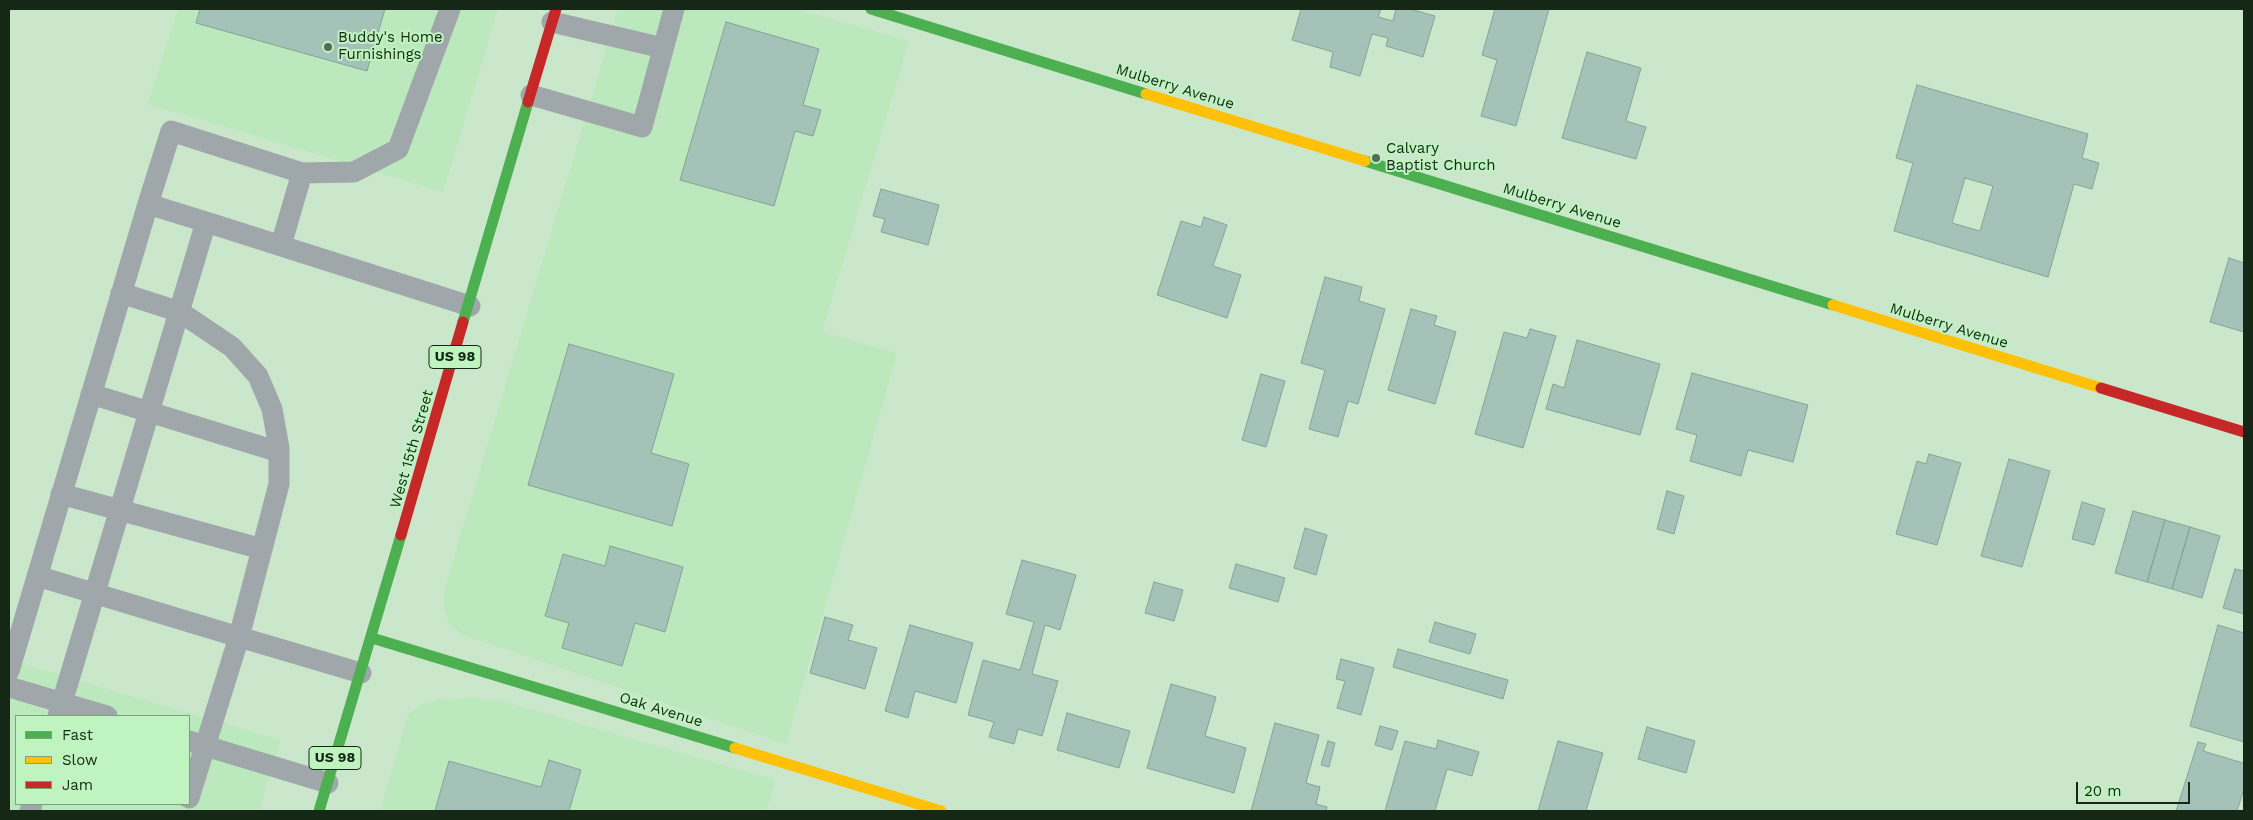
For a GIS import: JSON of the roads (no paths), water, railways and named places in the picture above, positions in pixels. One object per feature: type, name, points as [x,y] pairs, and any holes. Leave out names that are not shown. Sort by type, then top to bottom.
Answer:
[{"type":"main road","name":"Mulberry Avenue","points":[[870,9],[2244,432]]},
{"type":"main road","name":"West 15th Street","points":[[319,811],[372,638],[554,15]]},
{"type":"main road","name":"Oak Avenue","points":[[372,638],[941,811]]},
{"type":"lane","points":[[9,671],[171,131],[302,173],[354,172],[398,149],[450,9]]},
{"type":"lane","points":[[531,96],[642,126],[674,9]]},
{"type":"lane","points":[[554,15],[663,48]]},
{"type":"lane","points":[[280,245],[302,173]]},
{"type":"lane","points":[[148,204],[470,306]]},
{"type":"lane","points":[[60,709],[206,222]]},
{"type":"lane","points":[[122,293],[180,312],[232,347],[258,376],[272,409],[279,452],[279,484],[239,637],[196,743],[190,790]]},
{"type":"lane","points":[[91,394],[279,452]]},
{"type":"lane","points":[[61,494],[262,549]]},
{"type":"lane","points":[[37,576],[361,673]]},
{"type":"lane","points":[[9,687],[60,709],[100,715]]},
{"type":"lane","points":[[196,743],[328,783]]},
{"type":"place","name":"Buddy's Home Furnishings","points":[[328,47]]},
{"type":"place","name":"Calvary Baptist Church","points":[[1376,158]]}]
